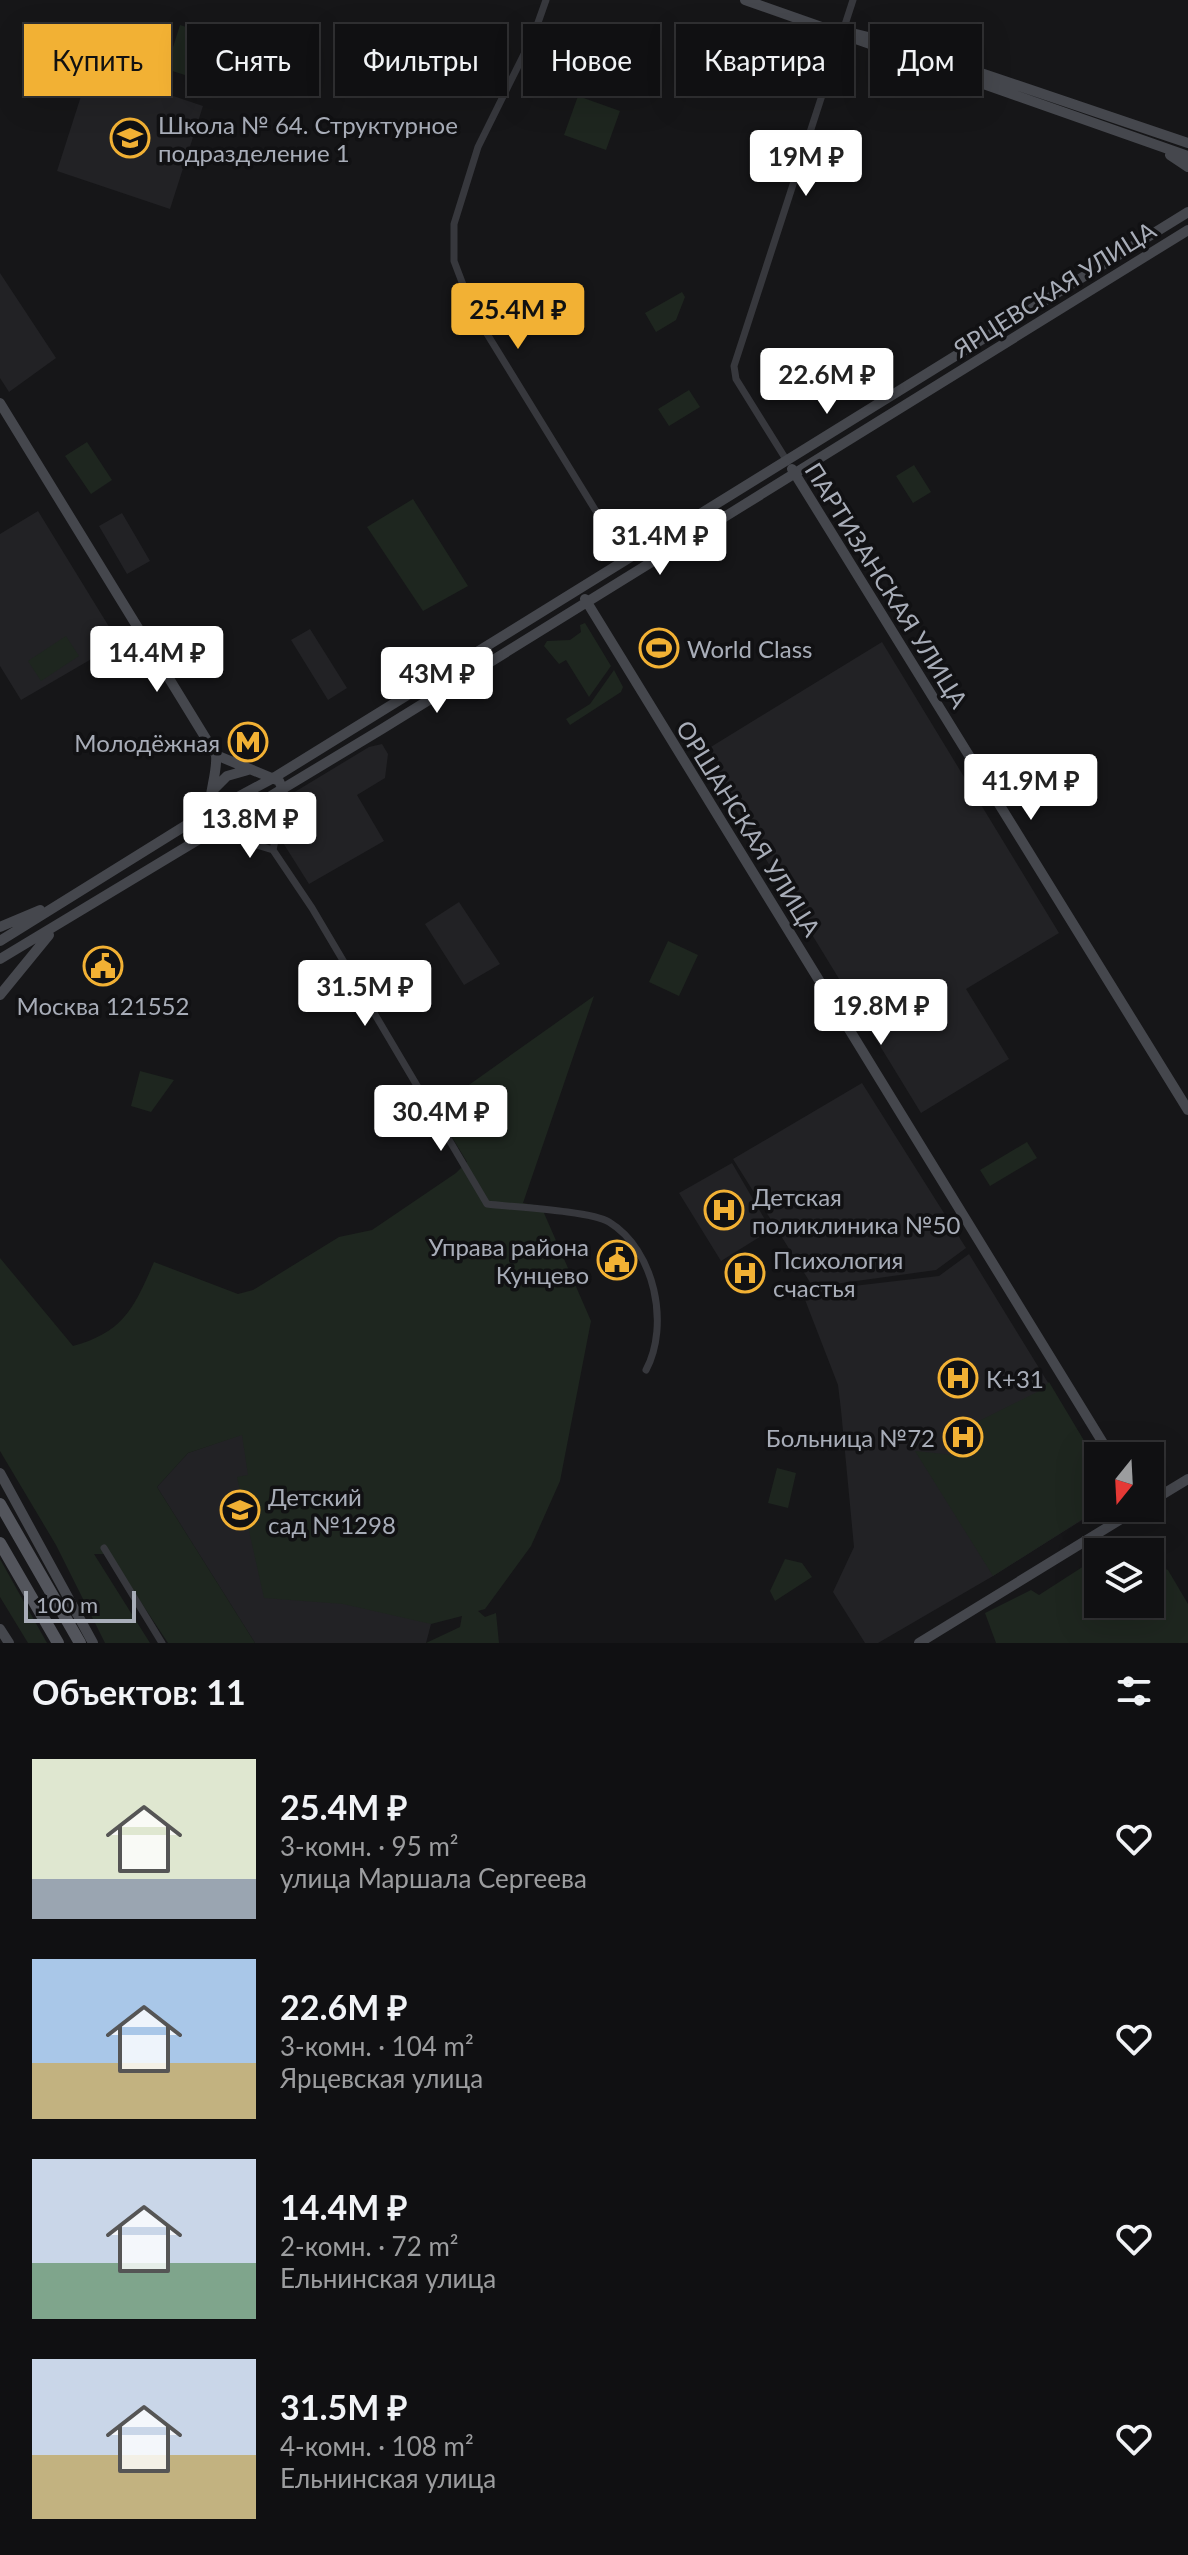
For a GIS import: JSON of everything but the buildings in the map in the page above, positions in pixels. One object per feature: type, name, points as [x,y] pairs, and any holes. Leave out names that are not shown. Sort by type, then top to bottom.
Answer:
[{"type":"main road","points":[[0,1504],[80,1643]]},
{"type":"main road","points":[[0,1543],[58,1643]]},
{"type":"street","points":[[546,0],[528,47],[478,147],[454,224],[454,261],[473,311],[626,560]]},
{"type":"street","points":[[745,0],[818,24]]},
{"type":"street","name":"ПАРТИЗАНСКАЯ УЛИЦА","points":[[845,24],[853,0]]},
{"type":"street","points":[[854,35],[889,42],[1188,143]]},
{"type":"street","points":[[854,37],[886,52],[1188,156]]},
{"type":"street","name":"ПАРТИЗАНСКАЯ УЛИЦА","points":[[821,96],[734,366],[736,379],[1188,1110]]},
{"type":"street","points":[[1155,145],[1188,167]]},
{"type":"street","name":"ЯРЦЕВСКАЯ УЛИЦА","points":[[0,941],[208,812],[275,777],[1185,212]]},
{"type":"street","name":"ЯРЦЕВСКАЯ УЛИЦА","points":[[0,959],[283,789],[1188,230]]},
{"type":"street","points":[[0,403],[216,755],[275,777],[283,789],[273,850]]},
{"type":"street","name":"ОРШАНСКАЯ УЛИЦА","points":[[579,589],[1102,1442]]},
{"type":"street","points":[[216,755],[208,812],[216,830],[273,850],[312,908],[487,1204],[609,1222],[636,1253],[650,1281],[658,1318],[657,1344],[646,1370]]},
{"type":"street","points":[[212,795],[227,776],[254,770]]},
{"type":"street","points":[[238,839],[265,833],[281,812]]},
{"type":"street","points":[[130,860],[141,865],[139,876]]},
{"type":"street","points":[[0,927],[71,896]]},
{"type":"street","points":[[0,995],[40,942],[70,916]]},
{"type":"street","points":[[0,1473],[93,1643]]},
{"type":"street","points":[[1164,1494],[1188,1479]]},
{"type":"street","points":[[919,1643],[1116,1522]]},
{"type":"street","points":[[104,1548],[162,1643]]},
{"type":"street","points":[[0,1629],[9,1643]]},
{"type":"shaded area","points":[[180,25],[187,27],[187,76],[171,71],[171,53]]},
{"type":"shaded area","name":"Школа № 64. Структурное подразделение 1","points":[[171,95],[203,106],[170,209],[57,171],[81,96]]},
{"type":"shaded area","points":[[578,96],[620,111],[606,150],[564,135]]},
{"type":"shaded area","points":[[0,273],[56,358],[9,392],[0,378]]},
{"type":"shaded area","points":[[682,292],[685,297],[676,320],[656,332],[645,313]]},
{"type":"shaded area","points":[[689,390],[700,407],[669,426],[658,409]]},
{"type":"shaded area","points":[[87,442],[112,480],[91,494],[65,456]]},
{"type":"shaded area","points":[[914,465],[931,492],[913,503],[896,476]]},
{"type":"shaded area","points":[[413,499],[468,586],[423,611],[367,527]]},
{"type":"shaded area","points":[[38,511],[119,643],[21,700],[0,666],[0,534]]},
{"type":"shaded area","points":[[122,513],[150,561],[127,574],[99,526]]},
{"type":"shaded area","points":[[585,623],[611,666],[589,697],[566,660],[559,664],[544,646],[547,641],[570,640],[581,632],[580,625]]},
{"type":"shaded area","points":[[310,629],[347,688],[328,700],[291,640]]},
{"type":"shaded area","points":[[66,636],[79,656],[41,681],[28,661]]},
{"type":"shaded area","points":[[882,642],[1059,933],[966,989],[1009,1059],[921,1113],[701,753]]},
{"type":"shaded area","points":[[614,670],[623,687],[621,692],[570,725],[566,719],[590,704]]},
{"type":"shaded area","points":[[382,744],[388,754],[385,778],[357,795],[384,841],[309,884],[280,838],[293,793],[369,747]]},
{"type":"shaded area","points":[[459,902],[500,964],[464,985],[425,924]]},
{"type":"shaded area","points":[[668,941],[698,955],[679,996],[649,982]]},
{"type":"shaded area","points":[[594,996],[523,1203],[545,1207],[544,1213],[591,1321],[560,1481],[531,1546],[485,1609],[478,1611],[485,1617],[496,1613],[499,1643],[426,1643],[460,1627],[462,1616],[431,1624],[343,1604],[264,1598],[237,1477],[248,1475],[242,1435],[188,1453],[157,1487],[255,1643],[168,1643],[109,1554],[94,1554],[150,1643],[105,1643],[56,1545],[0,1451],[0,1258],[73,1346],[104,1333],[125,1316],[154,1262],[238,1294],[253,1290],[339,1237],[372,1230],[456,1173],[467,1162],[435,1109]]},
{"type":"shaded area","points":[[140,1071],[174,1080],[151,1112],[131,1106]]},
{"type":"shaded area","points":[[862,1083],[966,1248],[936,1270],[813,1287],[733,1159]]},
{"type":"shaded area","points":[[1027,1142],[1037,1158],[990,1186],[980,1170]]},
{"type":"shaded area","name":"Детская поликлиника №50","points":[[732,1163],[771,1230],[721,1261],[679,1193]]},
{"type":"shaded area","name":"Больница №72","points":[[969,1254],[1084,1442],[1084,1519],[878,1643],[865,1643],[833,1592],[854,1547],[841,1410],[838,1385],[802,1292],[939,1276]]},
{"type":"shaded area","points":[[1049,1382],[1085,1442],[1084,1518],[993,1576],[915,1451],[974,1457],[975,1423],[1039,1391]]},
{"type":"shaded area","points":[[243,1434],[313,1514],[431,1624],[426,1643],[255,1643],[157,1487],[188,1453]]},
{"type":"shaded area","points":[[777,1468],[796,1473],[788,1508],[768,1503]]},
{"type":"shaded area","points":[[0,1559],[47,1643],[28,1643],[0,1597]]},
{"type":"shaded area","points":[[785,1559],[802,1563],[812,1577],[775,1601],[770,1591]]},
{"type":"shaded area","points":[[1084,1566],[1084,1618],[1164,1618],[1164,1569],[1168,1570],[1188,1604],[1188,1643],[996,1643],[985,1613],[1031,1590],[1039,1595]]},
{"type":"place","name":"Школа № 64. Структурное подразделение 1","points":[[130,138]]},
{"type":"place","name":"World Class","points":[[659,648]]},
{"type":"place","name":"Молодёжная","points":[[248,742]]},
{"type":"place","name":"Москва 121552","points":[[103,966]]},
{"type":"place","name":"Детская поликлиника №50","points":[[724,1210]]},
{"type":"place","name":"Управа района Кунцево","points":[[617,1260]]},
{"type":"place","name":"Психология счастья","points":[[745,1273]]},
{"type":"place","name":"К+31","points":[[958,1378]]},
{"type":"place","name":"Больница №72","points":[[963,1437]]},
{"type":"place","name":"Детский сад №1298","points":[[240,1510]]}]
